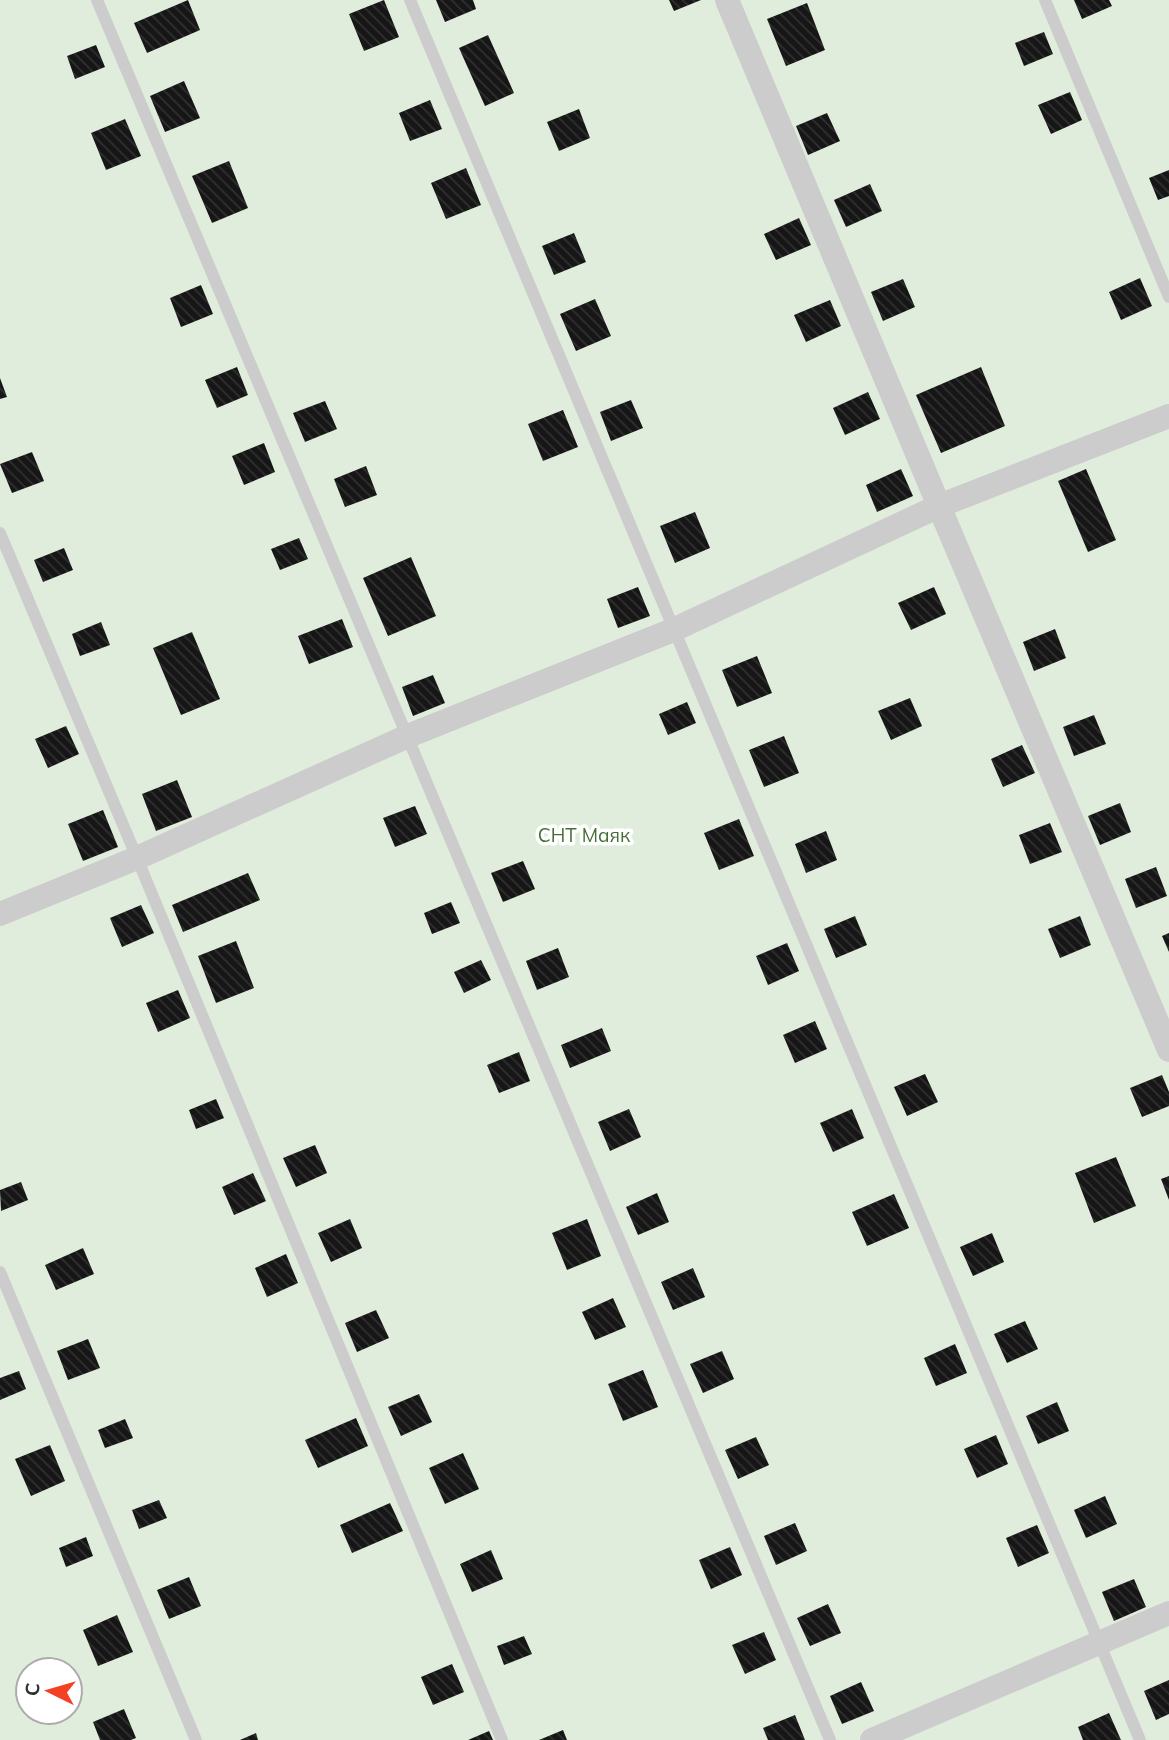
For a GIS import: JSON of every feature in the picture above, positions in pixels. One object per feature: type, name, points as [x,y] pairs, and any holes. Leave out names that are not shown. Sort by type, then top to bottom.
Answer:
[{"type":"street","points":[[727,0],[1169,1050]]},
{"type":"street","points":[[0,914],[137,858],[408,736],[673,630],[939,506],[1169,416]]},
{"type":"street","points":[[872,1740],[1169,1613]]},
{"type":"lane","points":[[97,0],[830,1740]]},
{"type":"lane","points":[[410,0],[1140,1740]]},
{"type":"lane","points":[[1045,0],[1169,297]]},
{"type":"lane","points":[[0,533],[502,1740]]},
{"type":"lane","points":[[0,1272],[196,1740]]},
{"type":"green space","name":"СНТ Маяк","points":[[0,0],[1169,0],[1169,1740],[0,1740]]},
{"type":"building","points":[[188,0],[200,30],[147,53],[134,23]]},
{"type":"building","points":[[384,0],[399,37],[364,51],[349,14]]},
{"type":"building","points":[[436,0],[473,0],[476,9],[445,22]]},
{"type":"building","points":[[669,0],[701,0],[674,11]]},
{"type":"building","points":[[1074,0],[1109,0],[1112,6],[1082,19]]},
{"type":"building","points":[[807,3],[825,50],[786,66],[767,19]]},
{"type":"building","points":[[1044,32],[1053,54],[1024,66],[1015,43]]},
{"type":"building","points":[[488,35],[514,93],[485,106],[459,48]]},
{"type":"building","points":[[96,45],[105,67],[75,79],[67,56]]},
{"type":"building","points":[[184,81],[200,118],[165,132],[150,96]]},
{"type":"building","points":[[1070,92],[1082,120],[1051,134],[1038,105]]},
{"type":"building","points":[[430,100],[442,129],[410,141],[399,113]]},
{"type":"building","points":[[579,109],[590,138],[559,151],[547,122]]},
{"type":"building","points":[[827,113],[840,141],[808,155],[796,126]]},
{"type":"building","points":[[125,119],[141,156],[106,170],[91,133]]},
{"type":"building","points":[[229,161],[248,208],[212,223],[192,176]]},
{"type":"building","points":[[466,168],[481,205],[446,219],[431,183]]},
{"type":"building","points":[[1169,170],[1169,196],[1158,200],[1149,178]]},
{"type":"building","points":[[870,184],[882,211],[846,227],[834,200]]},
{"type":"building","points":[[799,218],[811,245],[776,260],[764,234]]},
{"type":"building","points":[[574,233],[586,262],[554,275],[542,246]]},
{"type":"building","points":[[1140,278],[1152,306],[1121,320],[1109,292]]},
{"type":"building","points":[[903,279],[915,307],[883,321],[871,292]]},
{"type":"building","points":[[201,285],[213,314],[181,327],[170,298]]},
{"type":"building","points":[[595,299],[611,336],[576,351],[560,314]]},
{"type":"building","points":[[830,300],[841,326],[806,342],[794,315]]},
{"type":"building","points":[[237,367],[248,395],[217,408],[205,380]]},
{"type":"building","points":[[981,367],[1005,426],[941,453],[916,395]]},
{"type":"building","points":[[0,378],[7,397],[0,399]]},
{"type":"building","points":[[868,392],[880,419],[845,435],[833,408]]},
{"type":"building","points":[[631,400],[643,428],[611,441],[600,412]]},
{"type":"building","points":[[325,401],[337,429],[305,442],[293,413]]},
{"type":"building","points":[[563,410],[578,447],[543,461],[528,424]]},
{"type":"building","points":[[264,443],[275,472],[244,485],[232,456]]},
{"type":"building","points":[[32,452],[44,481],[12,493],[0,464]]},
{"type":"building","points":[[366,466],[377,495],[345,507],[334,479]]},
{"type":"building","points":[[901,469],[913,496],[877,512],[866,485]]},
{"type":"building","points":[[1086,469],[1116,540],[1088,552],[1058,481]]},
{"type":"building","points":[[695,512],[710,548],[675,563],[660,526]]},
{"type":"building","points":[[299,538],[308,559],[280,570],[271,549]]},
{"type":"building","points":[[64,548],[73,570],[43,582],[34,560]]},
{"type":"building","points":[[411,557],[436,616],[388,636],[363,578]]},
{"type":"building","points":[[638,587],[650,616],[618,628],[607,599]]},
{"type":"building","points":[[934,587],[946,614],[911,630],[898,603]]},
{"type":"building","points":[[342,619],[353,647],[309,664],[298,636]]},
{"type":"building","points":[[101,622],[110,645],[80,656],[72,634]]},
{"type":"building","points":[[1055,629],[1066,658],[1034,671],[1023,642]]},
{"type":"building","points":[[192,632],[220,699],[181,715],[153,648]]},
{"type":"building","points":[[757,656],[772,693],[737,707],[722,670]]},
{"type":"building","points":[[433,675],[445,703],[413,716],[402,687]]},
{"type":"building","points":[[910,698],[922,726],[891,740],[878,711]]},
{"type":"building","points":[[687,702],[696,723],[668,735],[659,714]]},
{"type":"building","points":[[1094,715],[1106,744],[1074,756],[1063,727]]},
{"type":"building","points":[[66,726],[79,754],[48,768],[35,739]]},
{"type":"building","points":[[784,736],[799,773],[764,787],[749,750]]},
{"type":"building","points":[[1022,745],[1035,773],[1003,787],[991,759]]},
{"type":"building","points":[[177,780],[192,817],[156,831],[142,794]]},
{"type":"building","points":[[1120,803],[1131,832],[1100,845],[1088,816]]},
{"type":"building","points":[[415,806],[427,834],[395,847],[383,818]]},
{"type":"building","points":[[103,810],[118,847],[83,861],[68,824]]},
{"type":"building","points":[[739,819],[754,856],[719,870],[704,833]]},
{"type":"building","points":[[1050,823],[1062,852],[1030,864],[1019,835]]},
{"type":"building","points":[[826,831],[837,860],[806,873],[795,844]]},
{"type":"building","points":[[523,861],[535,889],[503,902],[491,873]]},
{"type":"building","points":[[1156,867],[1167,896],[1136,908],[1125,879]]},
{"type":"building","points":[[248,873],[260,900],[183,932],[172,905]]},
{"type":"building","points":[[451,902],[460,923],[432,934],[424,913]]},
{"type":"building","points":[[141,905],[154,933],[122,947],[110,918]]},
{"type":"building","points":[[855,916],[867,945],[836,958],[824,929]]},
{"type":"building","points":[[1080,916],[1091,945],[1060,958],[1048,929]]},
{"type":"building","points":[[1169,933],[1169,952],[1162,936]]},
{"type":"building","points":[[236,941],[254,988],[216,1003],[198,956]]},
{"type":"building","points":[[787,943],[799,971],[768,985],[756,956]]},
{"type":"building","points":[[558,948],[569,977],[537,990],[526,961]]},
{"type":"building","points":[[481,960],[491,980],[464,993],[454,972]]},
{"type":"building","points":[[178,990],[190,1018],[158,1032],[146,1003]]},
{"type":"building","points":[[815,1021],[827,1049],[795,1063],[783,1035]]},
{"type":"building","points":[[602,1028],[611,1051],[570,1068],[561,1045]]},
{"type":"building","points":[[519,1052],[530,1081],[499,1093],[487,1065]]},
{"type":"building","points":[[925,1074],[938,1102],[907,1116],[894,1087]]},
{"type":"building","points":[[1162,1075],[1169,1092],[1169,1106],[1142,1117],[1130,1088]]},
{"type":"building","points":[[216,1099],[224,1118],[196,1129],[189,1110]]},
{"type":"building","points":[[629,1109],[641,1137],[610,1151],[598,1122]]},
{"type":"building","points":[[852,1109],[864,1138],[833,1152],[820,1123]]},
{"type":"building","points":[[315,1145],[327,1173],[296,1187],[283,1158]]},
{"type":"building","points":[[1116,1157],[1136,1206],[1094,1223],[1075,1173]]},
{"type":"building","points":[[253,1173],[266,1201],[234,1215],[222,1187]]},
{"type":"building","points":[[1169,1176],[1169,1200],[1161,1179]]},
{"type":"building","points":[[21,1182],[28,1200],[1,1211],[0,1190]]},
{"type":"building","points":[[657,1193],[669,1222],[638,1235],[626,1207]]},
{"type":"building","points":[[894,1194],[909,1228],[867,1246],[852,1212]]},
{"type":"building","points":[[350,1219],[362,1248],[331,1262],[318,1233]]},
{"type":"building","points":[[587,1219],[601,1256],[567,1270],[552,1233]]},
{"type":"building","points":[[992,1233],[1004,1262],[973,1276],[960,1247]]},
{"type":"building","points":[[83,1248],[94,1274],[56,1290],[45,1265]]},
{"type":"building","points":[[286,1254],[298,1283],[267,1297],[255,1268]]},
{"type":"building","points":[[693,1268],[705,1297],[673,1310],[661,1282]]},
{"type":"building","points":[[613,1298],[626,1327],[595,1340],[582,1312]]},
{"type":"building","points":[[376,1310],[389,1338],[357,1352],[345,1323]]},
{"type":"building","points":[[1025,1321],[1038,1349],[1007,1363],[994,1334]]},
{"type":"building","points":[[88,1339],[100,1368],[68,1380],[57,1351]]},
{"type":"building","points":[[955,1344],[967,1373],[936,1386],[924,1358]]},
{"type":"building","points":[[722,1351],[734,1379],[703,1393],[690,1364]]},
{"type":"building","points":[[643,1370],[658,1407],[623,1421],[608,1384]]},
{"type":"building","points":[[19,1371],[26,1389],[0,1400],[0,1378]]},
{"type":"building","points":[[419,1394],[432,1422],[401,1436],[388,1407]]},
{"type":"building","points":[[1057,1402],[1069,1431],[1038,1444],[1026,1416]]},
{"type":"building","points":[[356,1418],[368,1446],[318,1468],[305,1440]]},
{"type":"building","points":[[125,1419],[133,1438],[105,1448],[98,1430]]},
{"type":"building","points":[[996,1435],[1008,1464],[977,1478],[964,1449]]},
{"type":"building","points":[[756,1437],[769,1465],[738,1479],[725,1450]]},
{"type":"building","points":[[50,1445],[65,1481],[31,1496],[15,1459]]},
{"type":"building","points":[[463,1453],[479,1489],[445,1504],[429,1468]]},
{"type":"building","points":[[1105,1496],[1117,1524],[1086,1538],[1074,1510]]},
{"type":"building","points":[[159,1500],[167,1518],[139,1529],[132,1510]]},
{"type":"building","points":[[390,1503],[403,1531],[352,1553],[340,1525]]},
{"type":"building","points":[[795,1523],[807,1551],[776,1565],[764,1536]]},
{"type":"building","points":[[1037,1525],[1049,1553],[1018,1567],[1006,1538]]},
{"type":"building","points":[[86,1537],[93,1556],[66,1567],[59,1548]]},
{"type":"building","points":[[730,1547],[742,1575],[711,1589],[699,1560]]},
{"type":"building","points":[[491,1550],[503,1579],[472,1592],[460,1564]]},
{"type":"building","points":[[189,1577],[201,1606],[169,1619],[157,1590]]},
{"type":"building","points":[[1134,1579],[1146,1607],[1114,1621],[1102,1592]]},
{"type":"building","points":[[828,1604],[841,1633],[810,1646],[797,1618]]},
{"type":"building","points":[[117,1615],[133,1652],[98,1666],[83,1630]]},
{"type":"building","points":[[764,1632],[776,1660],[745,1674],[732,1645]]},
{"type":"building","points":[[524,1636],[532,1654],[504,1665],[497,1646]]},
{"type":"building","points":[[452,1664],[464,1692],[433,1705],[421,1677]]},
{"type":"building","points":[[1169,1680],[1169,1714],[1156,1720],[1144,1691]]},
{"type":"building","points":[[861,1682],[874,1711],[842,1724],[830,1696]]},
{"type":"building","points":[[124,1709],[136,1738],[100,1740],[93,1722]]},
{"type":"building","points":[[1109,1713],[1121,1740],[1083,1740],[1078,1727]]},
{"type":"building","points":[[795,1715],[805,1740],[768,1740],[763,1728]]},
{"type":"building","points":[[563,1730],[567,1740],[539,1740]]},
{"type":"building","points":[[489,1731],[493,1740],[468,1740]]},
{"type":"building","points":[[256,1733],[258,1740],[240,1740]]}]
